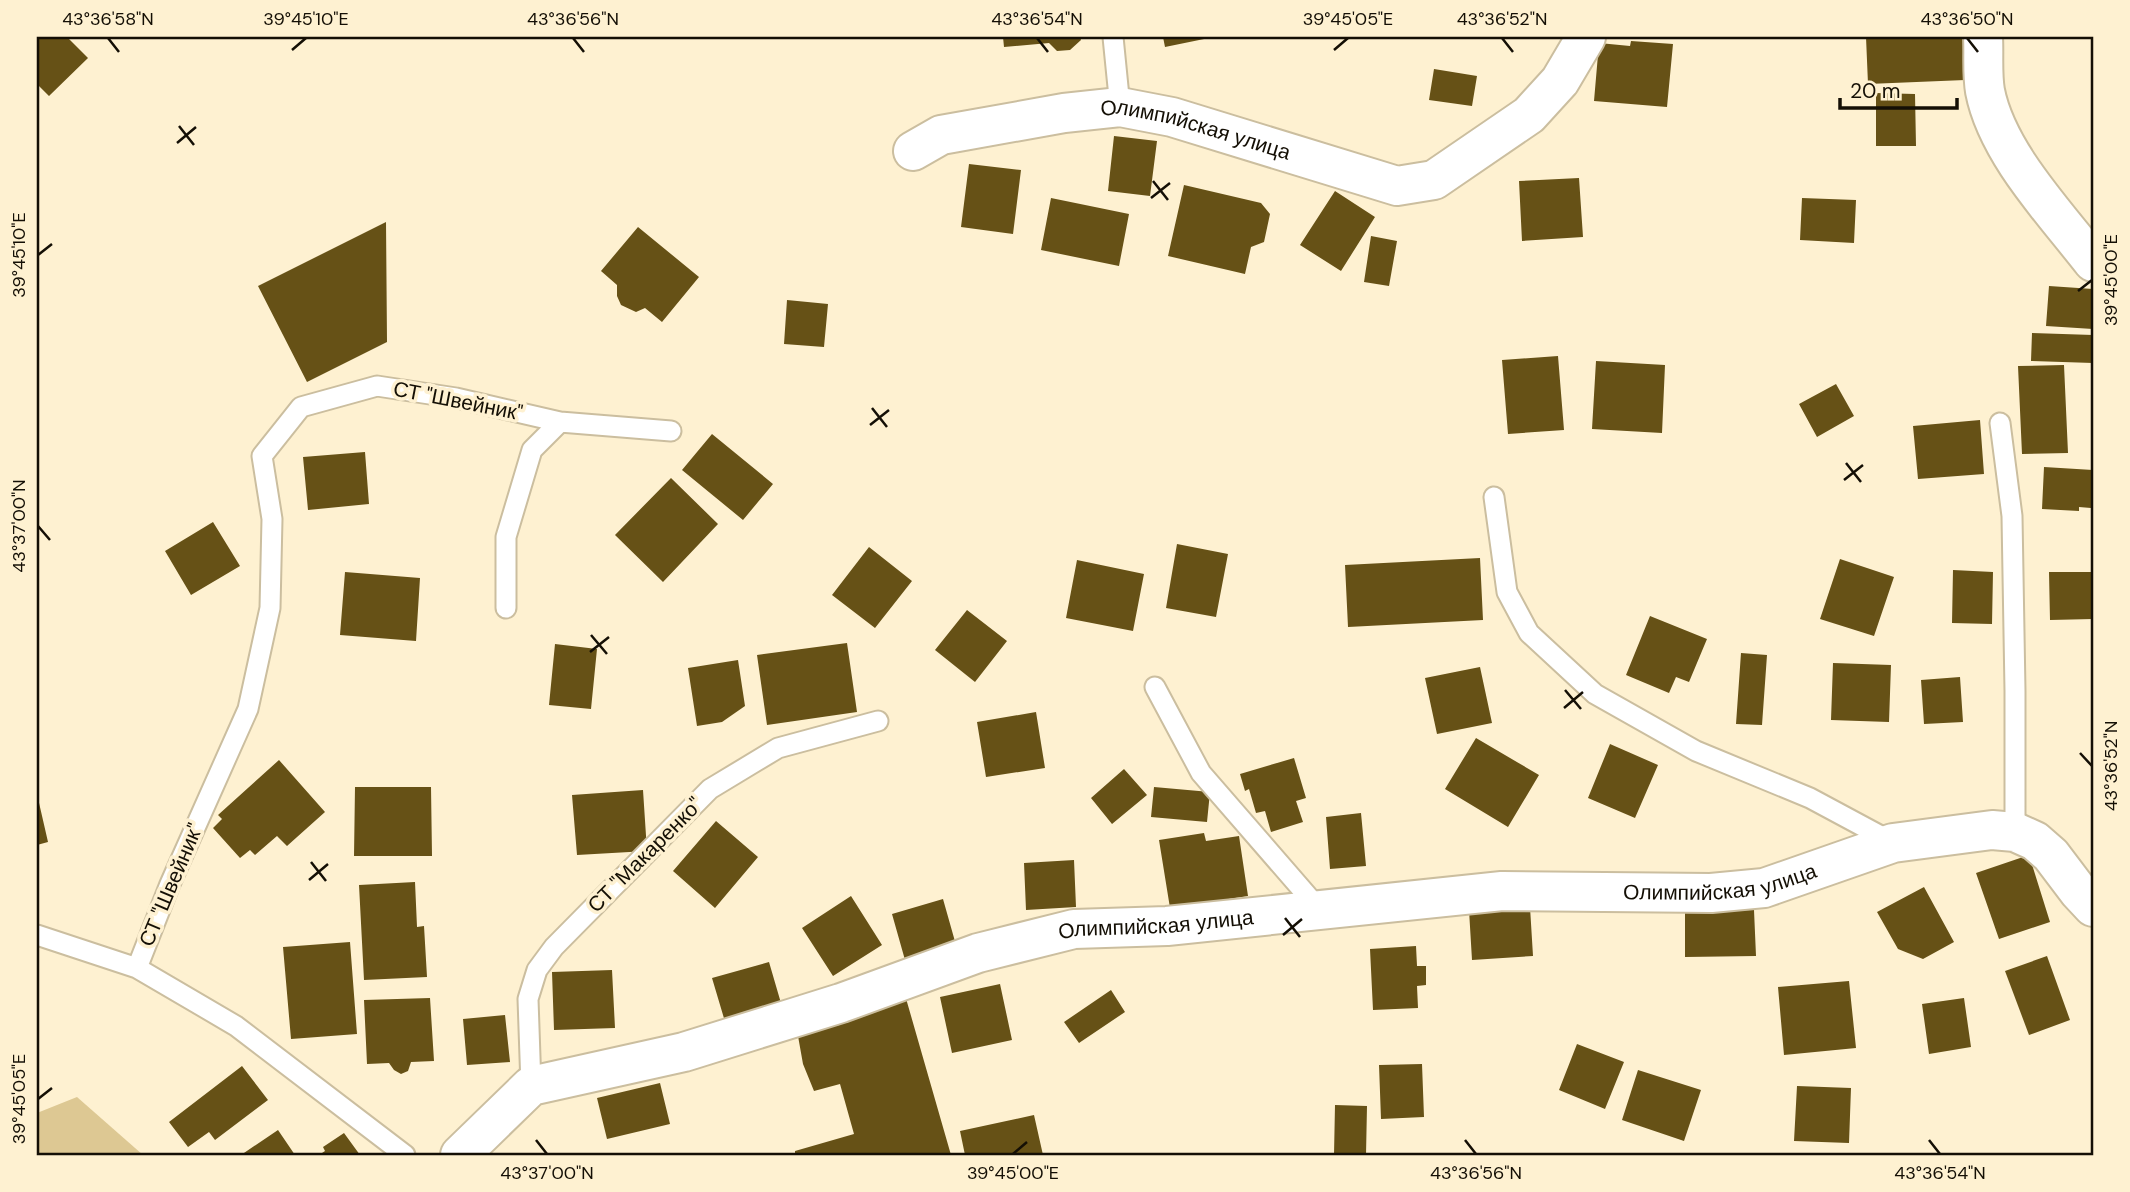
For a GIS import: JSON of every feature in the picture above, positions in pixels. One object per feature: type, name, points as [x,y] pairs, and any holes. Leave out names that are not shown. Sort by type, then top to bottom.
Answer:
[{"type":"street","name":"Олимпийская улица","points":[[913,151],[942,135],[1064,113],[1120,107],[1172,117],[1396,186],[1434,180],[1529,115],[1560,81],[1586,37]]},
{"type":"street","points":[[1983,37],[1985,91],[2001,137],[2034,186],[2093,262]]},
{"type":"street","name":"Олимпийская улица","points":[[531,1086],[684,1052],[841,1003],[978,953],[1074,929],[1167,926],[1502,891],[1711,893],[1764,888],[1893,843],[1992,830],[2015,832],[2035,841],[2051,855],[2093,906]]},
{"type":"street","points":[[460,1155],[531,1086]]},
{"type":"lane","points":[[1113,37],[1120,107]]},
{"type":"lane","name":"СТ \"Швейник\"","points":[[137,968],[170,884],[248,709],[270,608],[272,519],[262,456],[301,407],[377,386],[456,398],[560,422],[671,431]]},
{"type":"lane","points":[[506,608],[506,537],[532,450],[560,422]]},
{"type":"lane","points":[[2000,423],[2012,516],[2015,832]]},
{"type":"lane","points":[[1494,497],[1507,592],[1529,633],[1595,694],[1696,751],[1810,799],[1893,843]]},
{"type":"lane","points":[[1155,687],[1201,773],[1319,909]]},
{"type":"lane","name":"СТ \"Макаренко\"","points":[[531,1086],[528,999],[537,970],[554,947],[710,789],[778,748],[878,721]]},
{"type":"lane","name":"СТ \"Швейник\"","points":[[37,936],[137,968],[236,1026],[405,1155]]},
{"type":"shaded area","points":[[77,1097],[143,1155],[37,1155],[37,1113]]},
{"type":"building","points":[[37,37],[67,37],[88,58],[49,96],[37,84]]},
{"type":"building","points":[[1003,37],[1080,37],[1081,40],[1070,50],[1057,51],[1049,43],[1004,47]]},
{"type":"building","points":[[1163,37],[1209,37],[1209,38],[1165,47]]},
{"type":"building","points":[[1866,37],[1963,37],[1965,80],[1868,84]]},
{"type":"building","points":[[1631,41],[1673,44],[1667,107],[1594,101],[1599,43],[1630,46]]},
{"type":"building","points":[[1434,69],[1477,76],[1472,106],[1429,100]]},
{"type":"building","points":[[1876,93],[1915,94],[1916,146],[1876,146]]},
{"type":"building","points":[[1114,136],[1157,141],[1150,196],[1108,191]]},
{"type":"building","points":[[969,164],[1021,170],[1013,234],[961,227]]},
{"type":"building","points":[[1579,178],[1583,237],[1522,241],[1519,181]]},
{"type":"building","points":[[1184,185],[1261,203],[1270,214],[1264,242],[1251,247],[1245,274],[1168,256]]},
{"type":"building","points":[[1335,191],[1375,217],[1341,271],[1300,245]]},
{"type":"building","points":[[1051,198],[1129,214],[1119,266],[1041,250]]},
{"type":"building","points":[[1802,198],[1856,200],[1854,243],[1800,240]]},
{"type":"building","points":[[386,222],[387,342],[307,382],[258,286]]},
{"type":"building","points":[[638,227],[699,277],[662,322],[645,308],[636,312],[621,305],[617,296],[617,285],[601,271]]},
{"type":"building","points":[[1371,236],[1397,241],[1389,286],[1364,282]]},
{"type":"building","points":[[2049,286],[2093,289],[2093,329],[2046,326]]},
{"type":"building","points":[[787,300],[828,304],[824,347],[784,344]]},
{"type":"building","points":[[2032,333],[2093,335],[2093,363],[2031,361]]},
{"type":"building","points":[[1558,356],[1564,430],[1508,434],[1502,360]]},
{"type":"building","points":[[1596,361],[1665,365],[1662,433],[1592,429]]},
{"type":"building","points":[[2064,365],[2068,453],[2022,454],[2018,366]]},
{"type":"building","points":[[1836,384],[1854,416],[1817,437],[1799,404]]},
{"type":"building","points":[[1980,420],[1984,474],[1918,479],[1913,426]]},
{"type":"building","points":[[712,434],[773,484],[743,520],[682,470]]},
{"type":"building","points":[[365,452],[369,504],[308,510],[303,457]]},
{"type":"building","points":[[2044,467],[2093,470],[2091,508],[2079,507],[2079,511],[2042,509]]},
{"type":"building","points":[[671,478],[718,524],[663,582],[615,535]]},
{"type":"building","points":[[213,522],[240,566],[191,595],[165,551]]},
{"type":"building","points":[[1177,544],[1228,554],[1216,617],[1166,608]]},
{"type":"building","points":[[869,547],[912,581],[875,628],[832,595]]},
{"type":"building","points":[[1480,558],[1483,620],[1348,627],[1345,565]]},
{"type":"building","points":[[1840,559],[1894,577],[1874,636],[1820,619]]},
{"type":"building","points":[[1077,560],[1144,574],[1133,631],[1066,618]]},
{"type":"building","points":[[1953,570],[1993,572],[1992,624],[1952,623]]},
{"type":"building","points":[[345,572],[420,578],[416,641],[340,635]]},
{"type":"building","points":[[2049,572],[2093,572],[2093,619],[2050,620]]},
{"type":"building","points":[[967,610],[1007,641],[975,682],[935,650]]},
{"type":"building","points":[[1650,616],[1707,639],[1689,682],[1676,677],[1669,693],[1626,675]]},
{"type":"building","points":[[847,643],[857,712],[767,725],[757,655]]},
{"type":"building","points":[[555,644],[597,649],[591,709],[549,705]]},
{"type":"building","points":[[1741,653],[1767,655],[1762,725],[1736,724]]},
{"type":"building","points":[[738,660],[745,706],[722,722],[697,726],[688,668]]},
{"type":"building","points":[[1833,663],[1891,665],[1889,722],[1831,720]]},
{"type":"building","points":[[1480,667],[1492,723],[1437,734],[1425,678]]},
{"type":"building","points":[[1960,677],[1963,722],[1924,724],[1921,680]]},
{"type":"building","points":[[1036,712],[1045,768],[986,777],[977,722]]},
{"type":"building","points":[[1476,738],[1539,775],[1508,827],[1445,789]]},
{"type":"building","points":[[1610,744],[1658,765],[1635,818],[1588,798]]},
{"type":"building","points":[[1294,758],[1306,798],[1296,801],[1303,822],[1271,832],[1265,811],[1256,813],[1249,789],[1245,791],[1240,774]]},
{"type":"building","points":[[279,760],[325,812],[287,846],[277,836],[255,855],[250,850],[240,858],[213,828],[222,819],[218,815]]},
{"type":"building","points":[[1124,769],[1147,795],[1112,824],[1091,798]]},
{"type":"building","points":[[355,787],[431,787],[432,856],[354,856]]},
{"type":"building","points":[[1154,787],[1210,792],[1207,822],[1151,817]]},
{"type":"building","points":[[643,790],[647,851],[577,855],[572,795]]},
{"type":"building","points":[[37,794],[48,842],[37,845]]},
{"type":"building","points":[[1361,813],[1366,866],[1330,869],[1326,817]]},
{"type":"building","points":[[716,821],[758,857],[715,908],[673,871]]},
{"type":"building","points":[[1204,833],[1206,841],[1239,836],[1248,896],[1170,908],[1159,840]]},
{"type":"building","points":[[2029,855],[2050,922],[1999,939],[1976,873]]},
{"type":"building","points":[[1074,860],[1076,907],[1026,910],[1024,863]]},
{"type":"building","points":[[415,882],[417,927],[424,926],[427,977],[364,980],[359,885]]},
{"type":"building","points":[[1924,887],[1954,942],[1923,959],[1898,949],[1877,912]]},
{"type":"building","points":[[851,896],[882,945],[833,976],[802,928]]},
{"type":"building","points":[[943,899],[956,945],[905,960],[892,914]]},
{"type":"building","points":[[1530,907],[1533,956],[1472,960],[1469,910]]},
{"type":"building","points":[[1754,910],[1756,956],[1685,957],[1685,911]]},
{"type":"building","points":[[350,942],[357,1034],[291,1039],[283,947]]},
{"type":"building","points":[[1416,946],[1417,966],[1426,966],[1426,985],[1417,986],[1418,1008],[1373,1010],[1370,949]]},
{"type":"building","points":[[2047,956],[2070,1020],[2029,1035],[2005,971]]},
{"type":"building","points":[[769,962],[783,1010],[726,1025],[712,978]]},
{"type":"building","points":[[612,970],[615,1028],[554,1030],[552,972]]},
{"type":"building","points":[[1849,981],[1856,1048],[1784,1055],[1778,987]]},
{"type":"building","points":[[1000,984],[1012,1040],[952,1053],[940,997]]},
{"type":"building","points":[[1111,990],[1125,1012],[1079,1043],[1064,1022]]},
{"type":"building","points":[[905,995],[951,1155],[795,1155],[795,1151],[854,1134],[840,1084],[814,1091],[803,1064],[798,1036],[839,1025],[836,1015]]},
{"type":"building","points":[[430,998],[434,1061],[411,1062],[408,1071],[401,1074],[389,1063],[367,1064],[364,1000]]},
{"type":"building","points":[[1964,998],[1971,1047],[1929,1054],[1922,1004]]},
{"type":"building","points":[[505,1015],[510,1062],[467,1065],[463,1019]]},
{"type":"building","points":[[1577,1044],[1624,1062],[1605,1109],[1559,1090]]},
{"type":"building","points":[[1422,1064],[1424,1117],[1381,1119],[1379,1065]]},
{"type":"building","points":[[242,1066],[268,1100],[215,1140],[209,1132],[188,1147],[169,1122]]},
{"type":"building","points":[[1638,1070],[1701,1090],[1684,1141],[1622,1120]]},
{"type":"building","points":[[660,1083],[670,1124],[607,1139],[597,1098]]},
{"type":"building","points":[[1797,1086],[1851,1088],[1849,1143],[1794,1141]]},
{"type":"building","points":[[1335,1105],[1367,1106],[1366,1155],[1334,1155]]},
{"type":"building","points":[[1034,1115],[1043,1155],[965,1155],[960,1131]]},
{"type":"building","points":[[278,1130],[295,1155],[241,1155]]},
{"type":"building","points":[[344,1133],[360,1155],[319,1155],[325,1151],[323,1147]]}]
